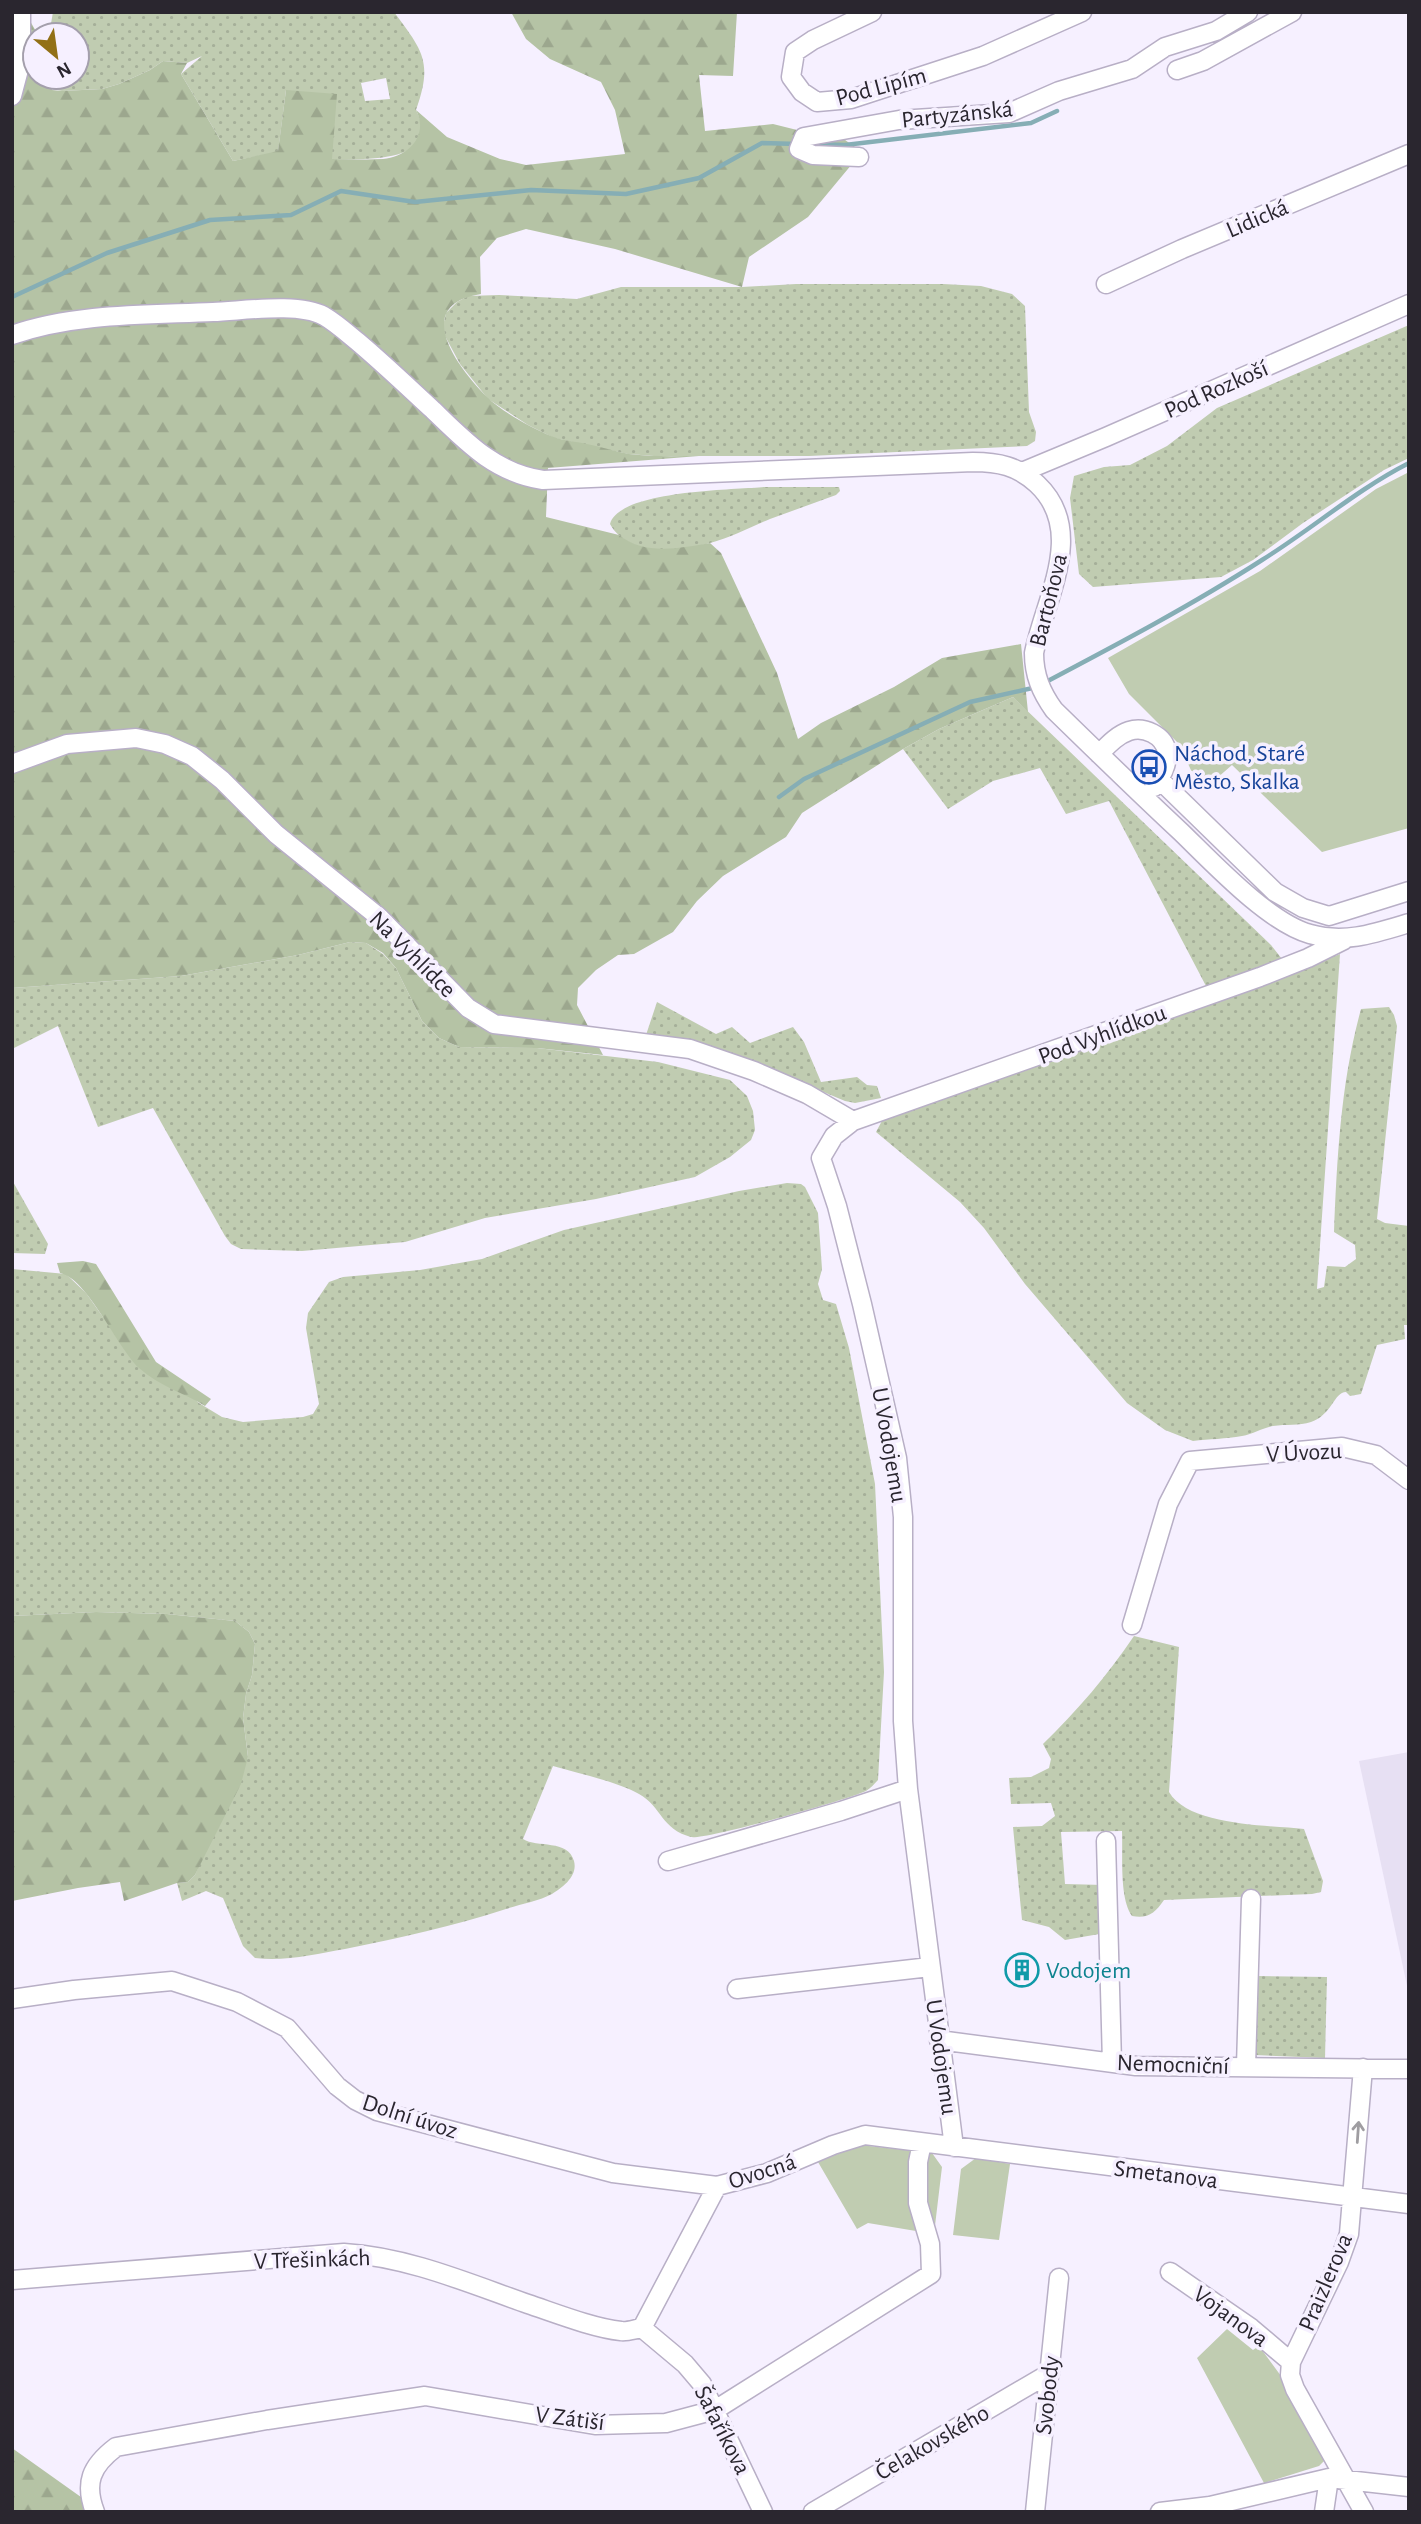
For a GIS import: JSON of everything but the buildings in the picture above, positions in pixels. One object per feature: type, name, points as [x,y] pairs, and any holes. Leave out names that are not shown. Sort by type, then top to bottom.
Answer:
[{"type":"street","points":[[12,96],[21,62],[21,12]]},
{"type":"street","name":"Pod Lipím","points":[[872,12],[813,40],[795,52],[791,77],[802,92],[817,102],[851,99],[983,56],[1083,12]]},
{"type":"street","name":"Partyzánská","points":[[859,157],[813,155],[799,149],[804,136],[899,120],[1009,113],[1059,91],[1132,69],[1165,47],[1216,31],[1248,12]]},
{"type":"street","points":[[1177,70],[1203,61],[1292,12]]},
{"type":"street","name":"Lidická","points":[[1106,284],[1182,249],[1409,154]]},
{"type":"street","name":"Pod Rozkoší","points":[[1022,472],[1106,438],[1409,304]]},
{"type":"street","name":"Bartoňova","points":[[12,335],[98,318],[247,310],[315,313],[332,322],[381,361],[480,455],[522,476],[543,480],[973,462],[1001,464],[1022,472],[1047,495],[1063,531],[1060,560],[1034,653],[1042,692],[1054,710],[1267,911],[1305,933],[1347,938],[1362,937],[1409,923]]},
{"type":"street","points":[[1099,754],[1130,730],[1148,730],[1161,740],[1167,752],[1165,786],[1275,892],[1303,908],[1329,916],[1409,891]]},
{"type":"street","name":"Na Vyhlídce","points":[[12,764],[67,744],[135,738],[174,748],[192,756],[222,780],[276,834],[380,918],[468,1008],[494,1024],[690,1049],[754,1071],[807,1094],[853,1121]]},
{"type":"street","points":[[1144,797],[1165,786]]},
{"type":"street","name":"Pod Vyhlídkou","points":[[853,1121],[1260,977],[1308,958],[1347,938]]},
{"type":"street","name":"U Vodojemu","points":[[853,1121],[834,1136],[821,1158],[837,1206],[862,1304],[897,1458],[903,1517],[903,1721],[908,1789],[954,2147]]},
{"type":"street","name":"V Úvozu","points":[[1132,1625],[1168,1504],[1191,1461],[1342,1447],[1376,1455],[1409,1480]]},
{"type":"street","points":[[668,1861],[908,1789]]},
{"type":"street","points":[[1106,1841],[1112,2063]]},
{"type":"street","points":[[1246,2066],[1251,1899]]},
{"type":"street","name":"U Vodojemu","points":[[737,1989],[930,1968]]},
{"type":"street","name":"Dolní úvoz","points":[[12,1999],[172,1981],[237,2001],[287,2028],[337,2086],[377,2111],[613,2173],[717,2186]]},
{"type":"street","name":"Nemocniční","points":[[939,2040],[1136,2066],[1409,2069]]},
{"type":"street","name":"Praizlerova","points":[[1338,2480],[1290,2375],[1291,2362],[1339,2262],[1349,2234],[1363,2068]]},
{"type":"street","name":"Ovocná","points":[[642,2328],[717,2186],[767,2173],[833,2145],[865,2135],[922,2143]]},
{"type":"street","name":"Smetanova","points":[[922,2143],[1409,2204]]},
{"type":"street","name":"V Zátiší","points":[[95,2512],[88,2492],[99,2460],[116,2447],[267,2420],[425,2396],[595,2425],[666,2423],[715,2410],[931,2274],[930,2244],[918,2203],[918,2162],[922,2143]]},
{"type":"street","name":"V Třešinkách","points":[[12,2280],[344,2253],[368,2254],[389,2257],[436,2271],[563,2316],[622,2331],[642,2328]]},
{"type":"street","name":"Vojanova","points":[[1170,2272],[1251,2328],[1291,2362]]},
{"type":"street","name":"Svobody","points":[[1035,2512],[1059,2278]]},
{"type":"street","name":"Šafaříkova","points":[[642,2328],[685,2364],[702,2384],[763,2512]]},
{"type":"street","name":"Čelakovského","points":[[813,2512],[1050,2373]]},
{"type":"street","points":[[1160,2512],[1209,2509],[1338,2480],[1409,2487]]},
{"type":"street","points":[[1324,2512],[1338,2480]]},
{"type":"street","points":[[1338,2480],[1364,2512]]},
{"type":"shaded area","points":[[1409,1752],[1409,1995],[1359,1761]]},
{"type":"green space","points":[[12,12],[25,12],[30,21],[21,21],[21,91],[91,91],[119,84],[163,61],[187,63],[181,74],[233,161],[278,151],[286,90],[337,94],[332,159],[383,159],[401,154],[418,136],[420,128],[416,110],[447,137],[500,159],[526,165],[625,154],[615,110],[601,82],[550,59],[526,39],[511,12],[737,12],[733,76],[699,75],[705,131],[773,124],[825,137],[838,135],[862,152],[808,217],[749,257],[742,287],[615,249],[526,229],[497,238],[480,257],[481,294],[460,300],[448,311],[444,324],[446,339],[464,370],[493,403],[543,433],[629,454],[699,456],[548,468],[546,517],[619,535],[629,542],[651,548],[710,543],[721,553],[777,673],[798,739],[821,723],[894,687],[942,658],[1021,644],[1028,712],[1013,697],[939,729],[903,749],[802,813],[786,837],[723,876],[697,901],[673,932],[634,954],[618,955],[596,970],[578,988],[577,1005],[603,1055],[537,1048],[459,1047],[439,1038],[422,1021],[396,968],[383,953],[366,943],[350,942],[298,955],[181,976],[12,988]]},
{"type":"green space","points":[[53,12],[394,12],[418,47],[424,68],[424,80],[416,110],[422,128],[419,141],[409,150],[378,158],[331,159],[286,90],[278,152],[233,161],[181,74],[202,56],[187,63],[163,61],[150,70],[102,89],[91,90],[91,21],[51,21]],"holes":[[[386,78],[390,99],[365,101],[361,83]]]},
{"type":"green space","points":[[943,284],[981,286],[1012,294],[1025,306],[1029,412],[1036,432],[1035,441],[1027,446],[809,456],[628,454],[554,438],[488,399],[460,364],[445,336],[443,326],[446,313],[468,296],[577,299],[621,287]]},
{"type":"green space","points":[[1409,325],[1409,458],[1384,470],[1303,523],[1253,560],[1221,577],[1093,587],[1079,574],[1070,498],[1074,476],[1104,467],[1130,465],[1167,446],[1217,408]]},
{"type":"green space","points":[[1409,472],[1409,828],[1322,852],[1232,765],[1201,792],[1179,744],[1129,694],[1108,658],[1260,571],[1376,489]]},
{"type":"green space","points":[[764,487],[839,487],[840,491],[836,495],[725,538],[698,546],[670,550],[642,547],[618,535],[610,524],[618,513],[634,504],[655,498]]},
{"type":"green space","points":[[1013,697],[1271,945],[1282,959],[1206,986],[1109,801],[1066,814],[1040,768],[993,781],[948,809],[903,749],[939,729]]},
{"type":"green space","points":[[350,942],[366,943],[383,954],[396,968],[422,1021],[439,1038],[459,1047],[537,1048],[658,1062],[730,1080],[747,1096],[753,1111],[755,1130],[751,1140],[730,1157],[695,1177],[596,1199],[485,1218],[405,1242],[302,1251],[241,1249],[231,1244],[225,1236],[153,1108],[98,1127],[58,1026],[14,1048],[12,1045],[12,988],[181,976],[298,955]]},
{"type":"green space","points":[[1340,954],[1317,1289],[1324,1287],[1327,1266],[1345,1267],[1356,1259],[1355,1245],[1334,1232],[1344,1092],[1361,1009],[1389,1007],[1397,1026],[1377,1219],[1385,1223],[1409,1226],[1409,1325],[1404,1325],[1405,1339],[1377,1345],[1361,1394],[1350,1396],[1346,1392],[1342,1393],[1318,1419],[1302,1424],[1273,1426],[1242,1436],[1193,1441],[1165,1430],[1127,1403],[1025,1284],[984,1228],[960,1202],[876,1132],[884,1117],[1266,983]]},
{"type":"green space","points":[[657,1002],[716,1034],[732,1027],[750,1043],[793,1027],[804,1042],[821,1082],[857,1077],[867,1085],[877,1086],[881,1098],[855,1103],[845,1101],[771,1070],[646,1035]]},
{"type":"green space","points":[[12,1180],[48,1244],[45,1254],[12,1253]]},
{"type":"green space","points":[[787,1183],[805,1187],[818,1213],[822,1269],[818,1284],[823,1300],[836,1304],[849,1348],[875,1484],[884,1672],[878,1780],[866,1791],[833,1802],[748,1826],[691,1837],[673,1829],[653,1805],[639,1794],[609,1782],[553,1766],[523,1839],[559,1847],[571,1854],[575,1866],[572,1876],[552,1894],[466,1921],[345,1949],[300,1957],[255,1958],[243,1946],[223,1898],[206,1891],[182,1901],[177,1883],[188,1882],[195,1875],[248,1757],[243,1718],[255,1644],[249,1632],[235,1621],[167,1614],[96,1612],[12,1616],[12,1269],[66,1274],[86,1293],[103,1317],[199,1403],[222,1417],[243,1422],[303,1417],[313,1414],[319,1404],[306,1328],[308,1313],[329,1282],[343,1277],[420,1270],[482,1259],[564,1230]]},
{"type":"green space","points":[[83,1261],[96,1264],[156,1362],[211,1399],[205,1406],[155,1380],[130,1358],[91,1300],[81,1287],[60,1273],[57,1263]]},
{"type":"green space","points":[[96,1612],[167,1614],[235,1621],[249,1632],[255,1644],[243,1718],[248,1757],[241,1784],[195,1875],[188,1882],[177,1883],[124,1901],[120,1882],[12,1901],[12,1616]]},
{"type":"green space","points":[[1134,1636],[1179,1647],[1169,1792],[1193,1812],[1211,1818],[1250,1825],[1304,1829],[1323,1881],[1321,1892],[1164,1900],[1151,1914],[1132,1916],[1123,1887],[1122,1831],[1061,1832],[1065,1884],[1104,1885],[1105,1933],[1065,1940],[1049,1927],[1022,1920],[1013,1827],[1042,1826],[1055,1816],[1051,1803],[1011,1804],[1009,1778],[1031,1777],[1049,1768],[1051,1759],[1043,1744],[1091,1693]]},
{"type":"green space","points":[[1257,1976],[1327,1977],[1325,2058],[1255,2055]]},
{"type":"green space","points":[[860,2145],[932,2153],[942,2167],[934,2234],[868,2223],[857,2229],[818,2162]]},
{"type":"green space","points":[[976,2158],[1010,2164],[999,2240],[953,2235],[961,2169]]},
{"type":"green space","points":[[1227,2329],[1253,2350],[1259,2346],[1281,2376],[1325,2460],[1319,2466],[1264,2483],[1197,2358]]},
{"type":"green space","points":[[12,2448],[102,2512],[12,2512]]},
{"type":"waterway","points":[[810,144],[845,145],[1031,123],[1057,111]]},
{"type":"waterway","points":[[12,297],[107,253],[210,220],[291,215],[341,191],[415,202],[531,190],[626,194],[699,178],[762,143],[798,144]]},
{"type":"waterway","points":[[1044,683],[1236,577],[1371,485],[1409,463]]},
{"type":"waterway","points":[[779,797],[804,779],[970,702],[1037,687]]},
{"type":"place","name":"Náchod, Staré Město, Skalka","points":[[1149,767]]},
{"type":"place","name":"Vodojem","points":[[1022,1970]]}]
